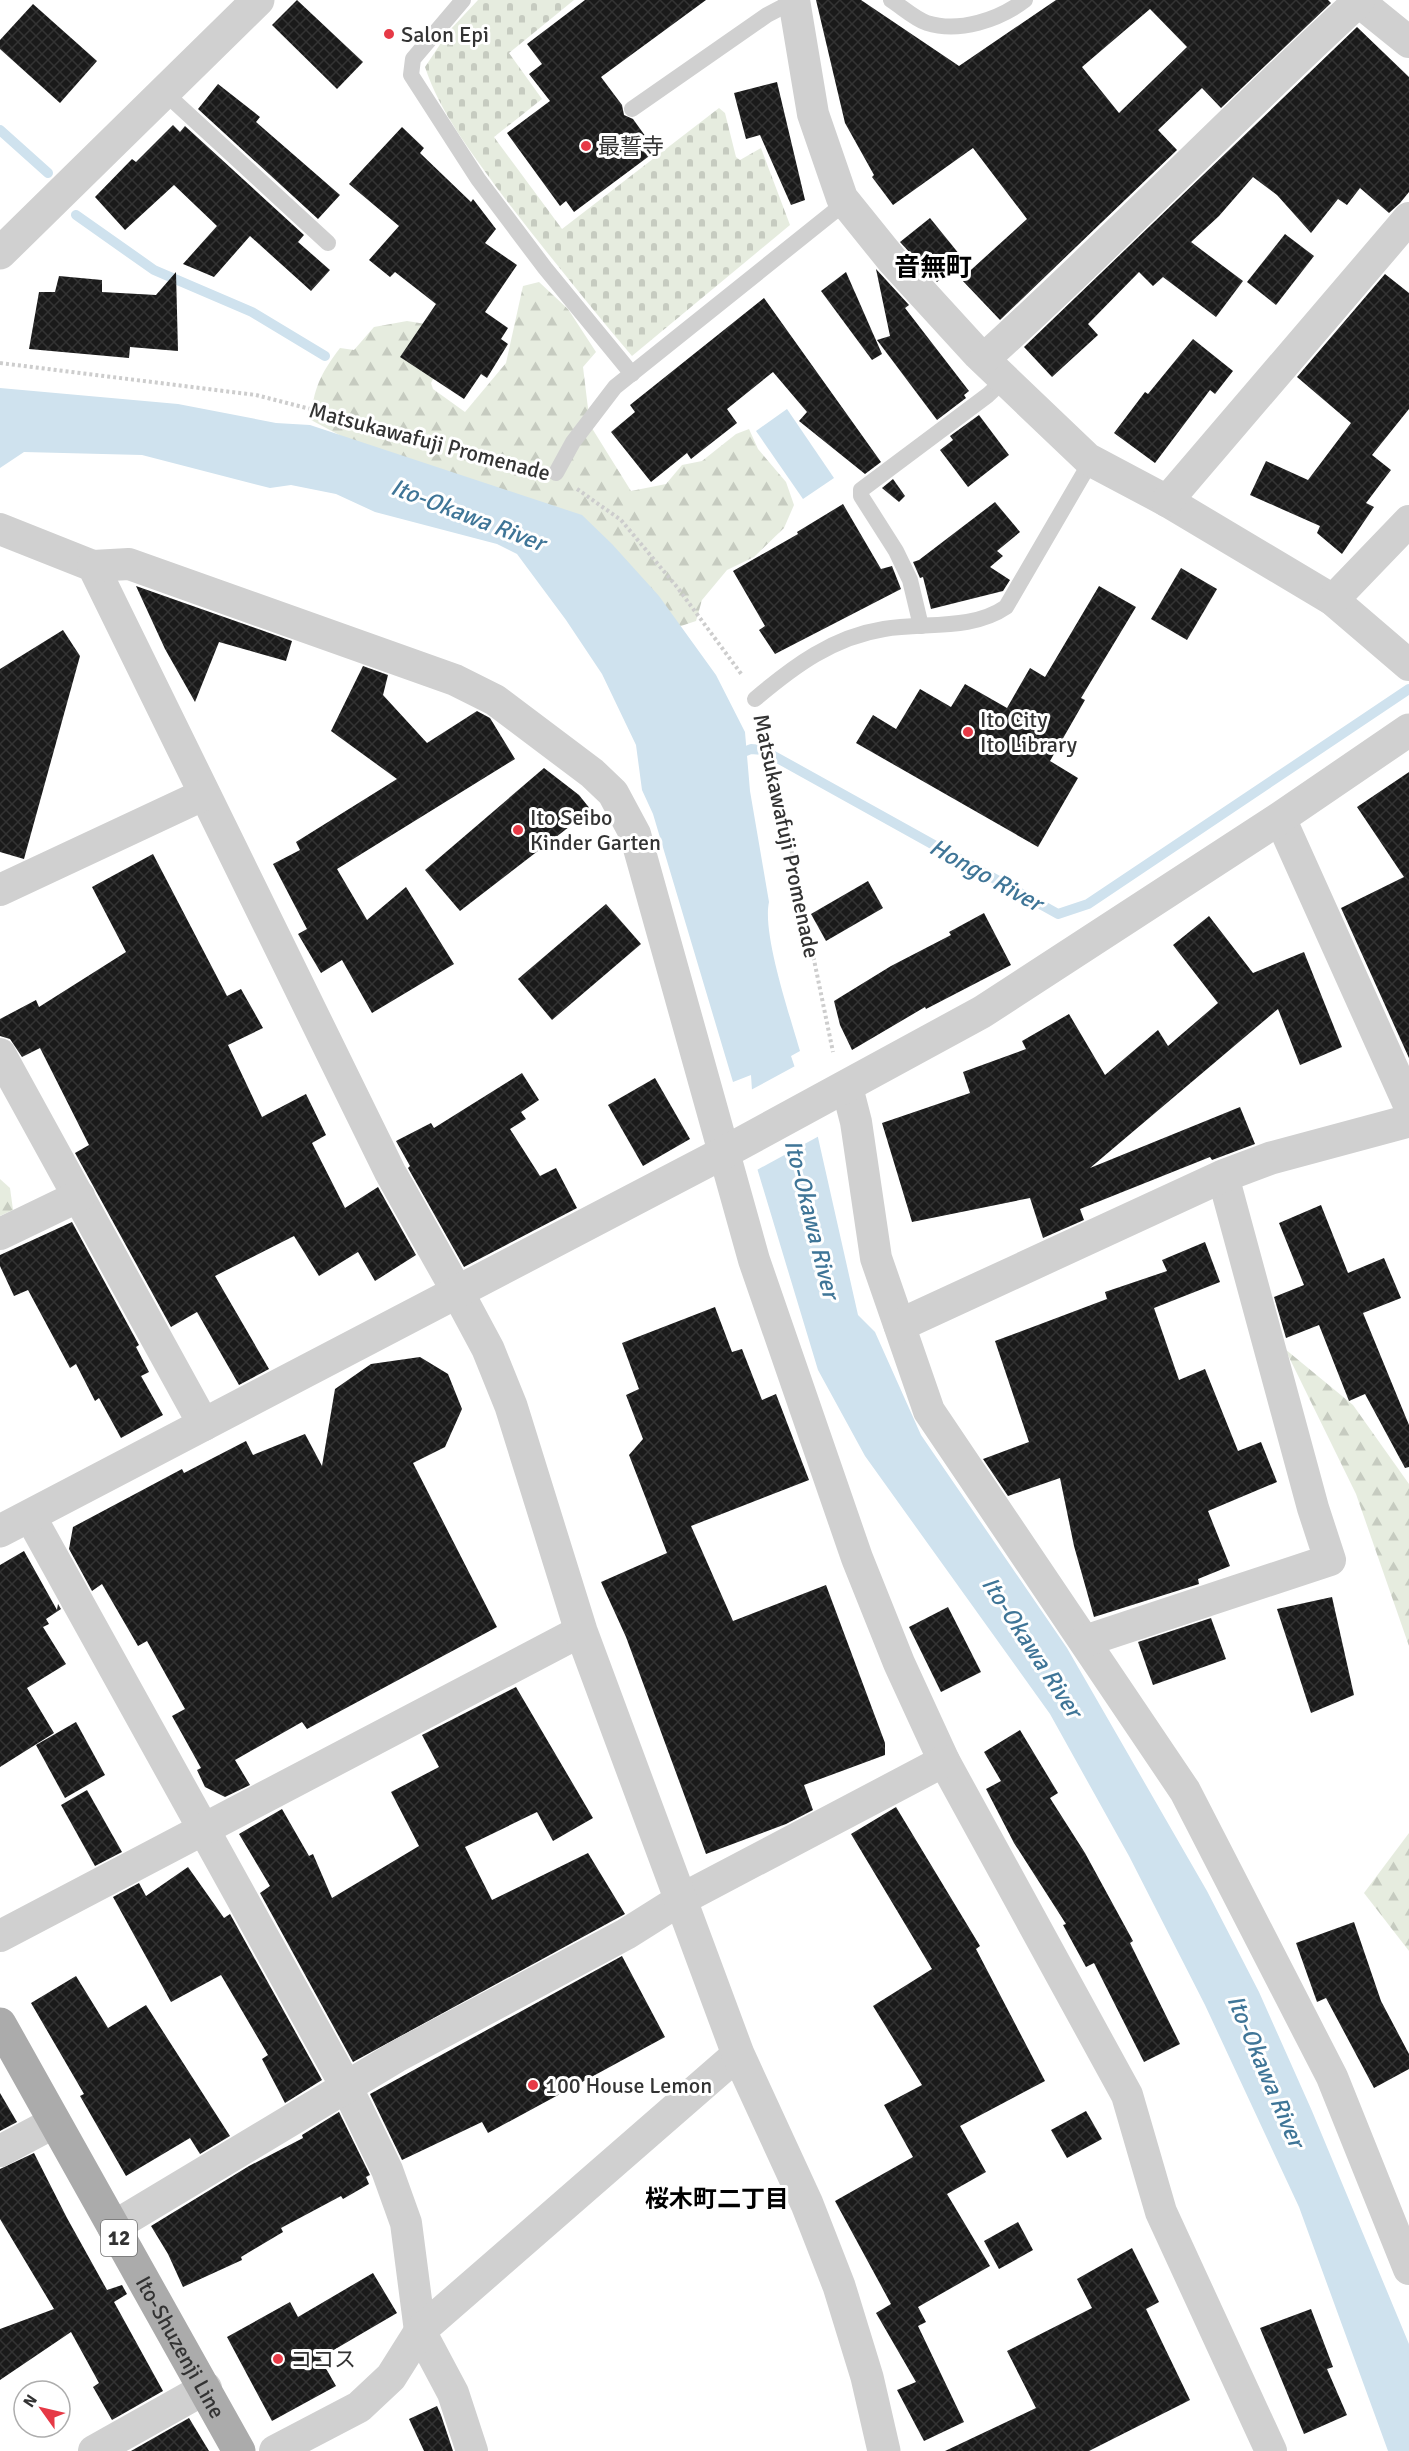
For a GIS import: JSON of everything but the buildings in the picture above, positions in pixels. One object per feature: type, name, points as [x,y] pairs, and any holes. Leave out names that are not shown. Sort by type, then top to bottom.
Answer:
[{"type":"main road","name":"Ito-Shuzenji Line","points":[[0,2024],[206,2388],[239,2451]]},
{"type":"street","points":[[0,253],[258,0]]},
{"type":"street","points":[[794,0],[813,114],[846,202],[892,260],[994,369],[1091,461],[1167,501],[1333,600],[1409,665]]},
{"type":"street","points":[[994,369],[1071,280],[1358,1],[1409,42]]},
{"type":"street","points":[[1167,501],[1409,218]]},
{"type":"street","points":[[1333,600],[1409,520]]},
{"type":"street","points":[[0,529],[93,566],[129,564],[455,680],[495,700],[570,756],[614,793],[635,834],[731,1148],[754,1260],[826,1472],[899,1663],[944,1761],[1127,2095],[1161,2212],[1271,2451]]},
{"type":"street","points":[[93,566],[203,795],[390,1173],[488,1348],[512,1406],[581,1632],[680,1900],[738,2054],[807,2204],[838,2286],[867,2377],[884,2451]]},
{"type":"street","points":[[0,1531],[458,1293],[982,1012],[1280,818],[1409,730]]},
{"type":"street","points":[[0,890],[203,795]]},
{"type":"street","points":[[1280,818],[1409,1105]]},
{"type":"street","points":[[0,1053],[204,1425]]},
{"type":"street","points":[[840,1090],[856,1122],[876,1258],[929,1411],[1185,1791],[1332,2077],[1409,2269]]},
{"type":"street","points":[[900,1325],[1223,1176],[1271,1158],[1409,1121]]},
{"type":"street","points":[[1085,1641],[1330,1560],[1313,1508],[1223,1176]]},
{"type":"street","points":[[0,1234],[79,1196]]},
{"type":"street","points":[[30,1516],[347,2088],[387,2170],[406,2223],[420,2331],[453,2393],[472,2451]]},
{"type":"street","points":[[0,1936],[581,1632]]},
{"type":"street","points":[[113,2227],[396,2057],[626,1934],[680,1900],[944,1761]]},
{"type":"street","points":[[275,2451],[359,2407],[391,2378],[420,2331],[738,2054]]},
{"type":"street","points":[[0,2151],[55,2122]]},
{"type":"street","points":[[94,2451],[206,2388]]},
{"type":"lane","points":[[463,0],[413,59],[411,75],[478,179],[544,268],[632,374]]},
{"type":"lane","points":[[632,109],[767,15],[794,0]]},
{"type":"lane","points":[[891,0],[926,22],[953,28],[990,19],[1025,0]]},
{"type":"lane","points":[[165,93],[328,243]]},
{"type":"lane","points":[[556,473],[573,442],[615,387],[846,202]]},
{"type":"lane","points":[[921,626],[909,580],[896,551],[861,496],[861,490],[988,395],[994,369]]},
{"type":"lane","points":[[755,699],[792,668],[838,641],[884,629],[953,624],[995,614],[1006,607],[1091,461]]},
{"type":"path","name":"Matsukawafuji Promenade","points":[[0,363],[256,395],[556,473],[621,520],[676,587],[740,672],[763,712],[781,791],[840,1090]]},
{"type":"green space","points":[[478,0],[574,0],[509,53],[542,99],[494,137],[562,229],[719,108],[725,113],[736,157],[740,160],[761,148],[790,225],[632,356],[500,192],[458,132],[431,84],[425,67],[449,31]]},
{"type":"green space","points":[[539,282],[568,309],[596,352],[583,367],[590,425],[631,491],[666,484],[682,465],[702,461],[736,434],[749,429],[758,449],[786,482],[794,505],[784,528],[754,557],[727,570],[702,600],[696,621],[672,629],[377,455],[311,420],[319,382],[340,348],[354,350],[374,327],[407,321],[438,326],[449,347],[431,383],[433,389],[465,412],[506,363],[523,286]]},
{"type":"green space","points":[[0,1179],[10,1188],[13,1210],[0,1216]]},
{"type":"green space","points":[[1285,1349],[1353,1405],[1409,1484],[1409,1646],[1356,1494]]},
{"type":"green space","points":[[1409,1833],[1409,1951],[1364,1893]]},
{"type":"water","name":"Ito-Okawa River","points":[[0,388],[178,404],[276,423],[310,425],[582,515],[659,596],[716,675],[745,732],[750,791],[769,902],[769,934],[778,975],[800,1051],[791,1056],[817,1133],[858,1315],[875,1332],[921,1435],[1067,1648],[1207,1891],[1259,1992],[1312,2111],[1409,2344],[1409,2451],[1388,2451],[1299,2207],[1205,2005],[1129,1856],[1050,1714],[865,1456],[818,1370],[757,1168],[751,1075],[733,1082],[653,814],[642,790],[636,745],[602,674],[566,620],[517,554],[497,544],[375,512],[336,494],[291,485],[270,488],[142,455],[24,452],[0,468]]},
{"type":"water","points":[[787,409],[834,478],[803,499],[756,431]]},
{"type":"pier","points":[[797,1065],[821,1135],[755,1171],[749,1091]]},
{"type":"waterway","points":[[0,130],[48,173]]},
{"type":"waterway","points":[[76,215],[154,270],[252,312],[325,356]]},
{"type":"waterway","name":"Hongo River","points":[[734,756],[751,749],[763,750],[1058,914],[1088,904],[1409,689]]},
{"type":"place","name":"Salon Epi","points":[[389,34]]},
{"type":"place","name":"最誓寺","points":[[586,146]]},
{"type":"place","name":"Ito City Ito Library","points":[[968,732]]},
{"type":"place","name":"Ito Seibo Kinder Garten","points":[[518,830]]},
{"type":"place","name":"100 House Lemon","points":[[533,2085]]},
{"type":"place","name":"ココス","points":[[278,2359]]},
{"type":"district","name":"音無町","points":[[933,267]]},
{"type":"district","name":"桜木町二丁目","points":[[717,2199]]}]
